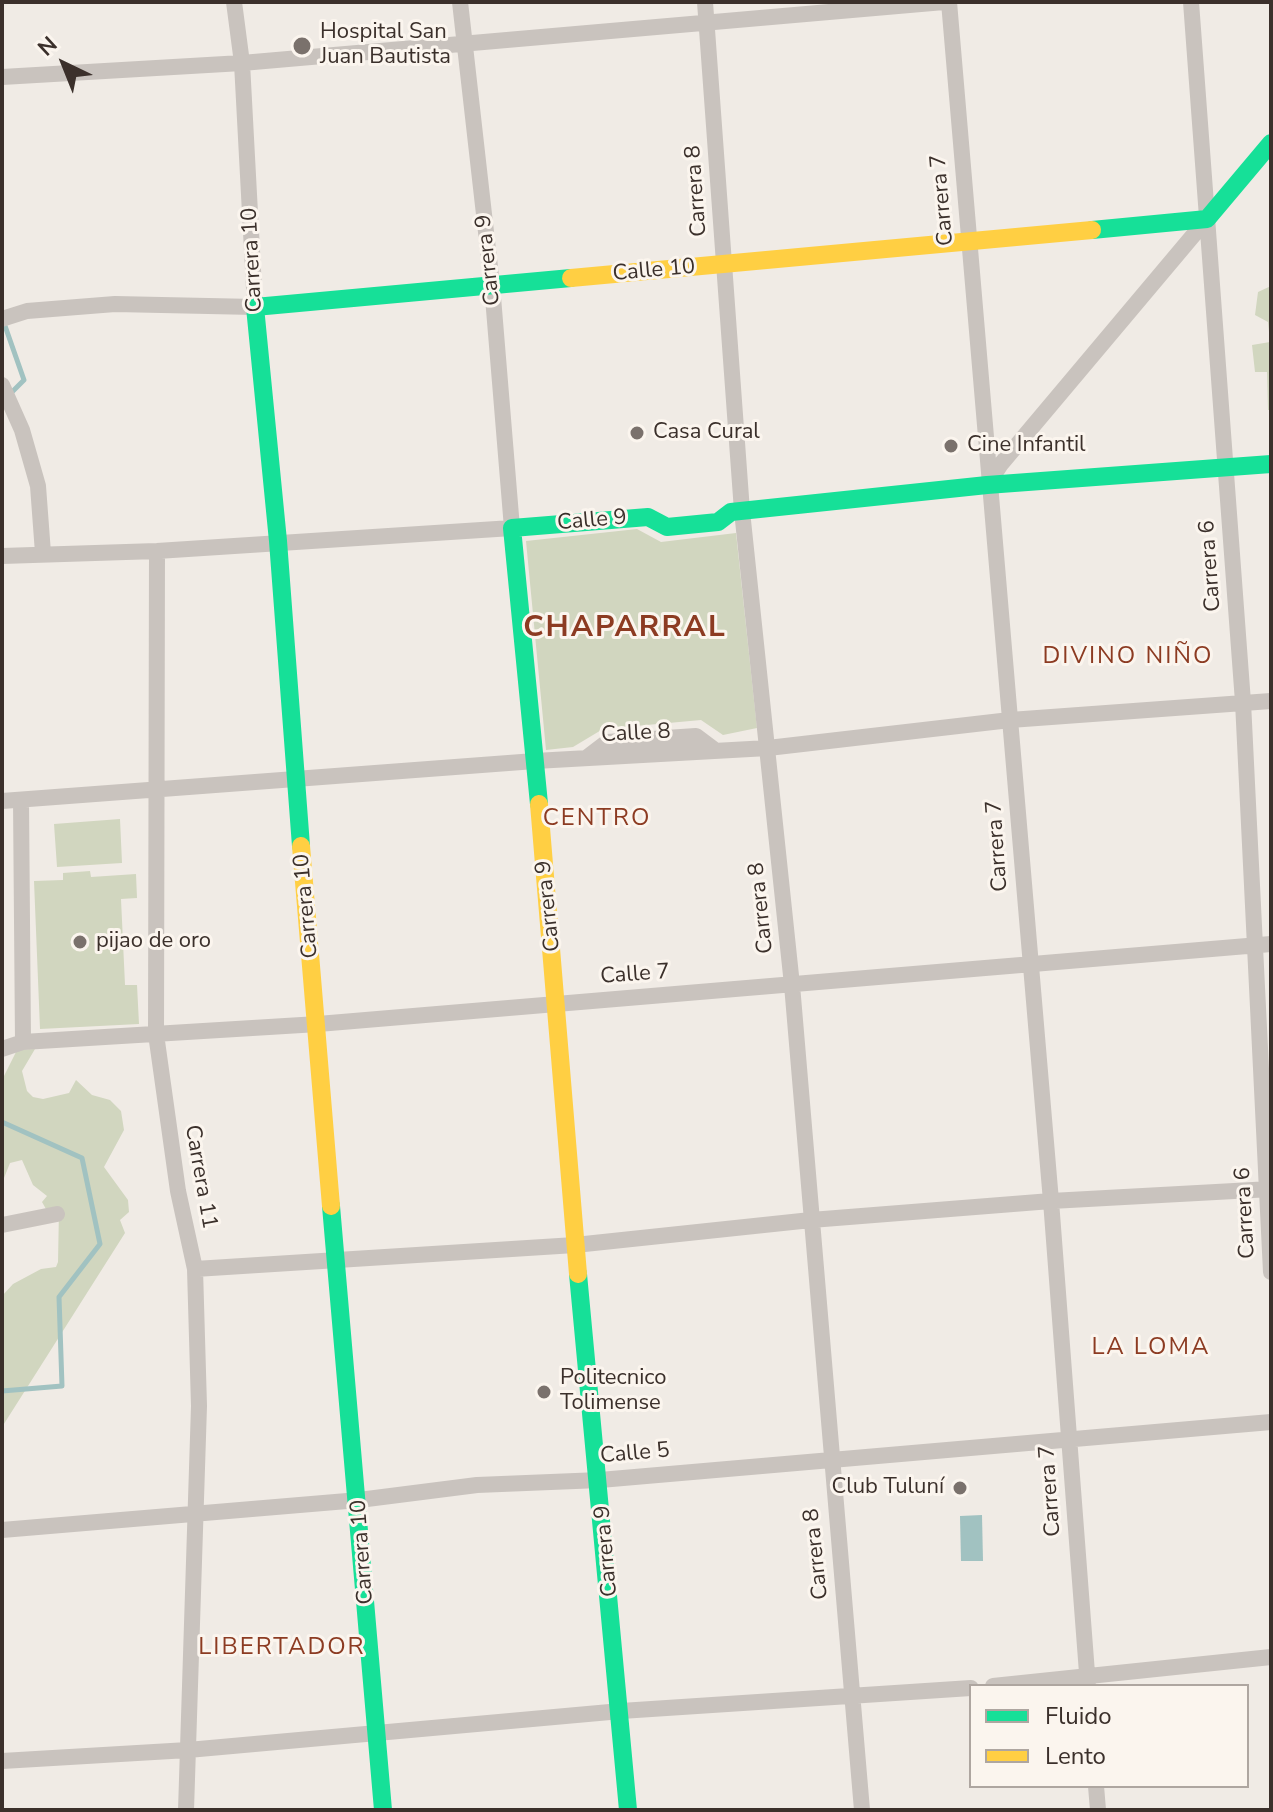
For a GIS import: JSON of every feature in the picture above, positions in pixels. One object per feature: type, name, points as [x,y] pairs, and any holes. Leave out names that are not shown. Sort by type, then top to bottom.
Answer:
[{"type":"main road","points":[[1207,219],[1271,143]]},
{"type":"main road","name":"Calle 10","points":[[255,307],[1207,219]]},
{"type":"main road","name":"Carrera 10","points":[[255,307],[278,541],[295,780],[339,1262],[383,1810]]},
{"type":"main road","name":"Calle 9","points":[[512,528],[648,517],[667,527],[718,522],[731,512],[987,485],[1271,464]]},
{"type":"main road","name":"Carrera 9","points":[[512,528],[558,1002],[575,1245],[600,1480],[628,1810]]},
{"type":"street","name":"Carrera 10","points":[[234,2],[242,63],[255,307]]},
{"type":"street","name":"Carrera 9","points":[[460,2],[492,285],[512,528]]},
{"type":"street","name":"Carrera 8","points":[[705,2],[742,511],[792,985],[862,1810]]},
{"type":"street","points":[[2,77],[242,63],[946,2]]},
{"type":"street","name":"Carrera 7","points":[[946,2],[1051,1201],[1088,1682]]},
{"type":"street","name":"Carrera 6","points":[[1191,2],[1264,944],[1271,1272]]},
{"type":"street","points":[[987,485],[1001,464],[1207,219]]},
{"type":"street","name":"Calle 10","points":[[2,319],[27,311],[115,304],[255,307]]},
{"type":"street","points":[[2,385],[22,430],[38,486],[43,553]]},
{"type":"street","name":"Calle 9","points":[[2,556],[157,551],[512,528]]},
{"type":"street","name":"Carrera 11","points":[[157,551],[156,1034],[178,1191],[195,1269],[199,1406],[186,1810]]},
{"type":"street","name":"Calle 8","points":[[2,801],[535,761],[768,748],[1010,720],[1271,701]]},
{"type":"street","points":[[21,800],[23,1042]]},
{"type":"street","name":"Calle 7","points":[[2,1049],[23,1042],[318,1024],[1264,944]]},
{"type":"street","points":[[195,1269],[575,1245],[811,1220],[1051,1201],[1269,1189]]},
{"type":"street","points":[[2,1225],[57,1214]]},
{"type":"street","name":"Calle 5","points":[[2,1530],[359,1500],[477,1485],[600,1480],[1271,1422]]},
{"type":"street","points":[[1040,1684],[1088,1682],[1271,1657]]},
{"type":"street","points":[[2,1761],[188,1750],[621,1711],[969,1688]]},
{"type":"street","points":[[1096,1788],[1098,1810]]},
{"type":"green space","points":[[1271,286],[1271,410],[1268,410],[1267,372],[1255,372],[1252,345],[1270,342],[1268,322],[1255,315],[1258,292]]},
{"type":"green space","points":[[637,529],[661,542],[736,533],[757,728],[723,735],[701,720],[603,729],[573,747],[546,750],[526,541]]},
{"type":"green space","points":[[120,819],[122,863],[57,867],[54,824]]},
{"type":"green space","name":"pijao de oro","points":[[90,871],[91,877],[136,874],[137,898],[121,899],[125,985],[137,985],[139,1024],[40,1029],[34,881],[63,880],[63,873]]},
{"type":"green space","points":[[35,1049],[22,1071],[27,1091],[33,1097],[43,1099],[69,1093],[76,1080],[92,1095],[110,1100],[121,1111],[124,1130],[104,1167],[128,1200],[129,1212],[120,1220],[125,1233],[2,1427],[2,1296],[13,1284],[41,1269],[56,1267],[58,1262],[59,1210],[46,1209],[42,1202],[47,1196],[33,1185],[22,1160],[10,1163],[2,1183],[2,1080],[17,1050]]},
{"type":"water","points":[[982,1515],[983,1561],[961,1561],[960,1516]]},
{"type":"waterway","points":[[4,323],[24,380],[9,395]]},
{"type":"waterway","points":[[2,1122],[82,1158],[100,1244],[59,1297],[62,1386],[2,1391]]},
{"type":"traffic: fast","points":[[1092,230],[1207,219],[1271,143]]},
{"type":"traffic: fast","points":[[301,846],[278,541],[255,307],[571,278]]},
{"type":"traffic: fast","points":[[539,804],[512,528],[648,517],[667,527],[718,522],[731,512],[987,485],[1271,464]]},
{"type":"traffic: fast","points":[[331,1206],[383,1810]]},
{"type":"traffic: fast","points":[[578,1274],[628,1810]]},
{"type":"traffic: slow","points":[[571,278],[1092,230]]},
{"type":"traffic: slow","points":[[539,804],[578,1274]]},
{"type":"traffic: slow","points":[[301,846],[331,1206]]},
{"type":"place","name":"Hospital San Juan Bautista","points":[[302,46]]},
{"type":"place","name":"Casa Cural","points":[[637,433]]},
{"type":"place","name":"Cine Infantil","points":[[951,446]]},
{"type":"place","name":"pijao de oro","points":[[80,942]]},
{"type":"place","name":"Politecnico Tolimense","points":[[544,1392]]},
{"type":"place","name":"Club Tuluní","points":[[960,1488]]},
{"type":"district","name":"CHAPARRAL","points":[[625,629]]},
{"type":"district","name":"DIVINO NIÑO","points":[[1128,657]]},
{"type":"district","name":"CENTRO","points":[[597,819]]},
{"type":"district","name":"LA LOMA","points":[[1151,1348]]},
{"type":"district","name":"LIBERTADOR","points":[[282,1648]]}]
